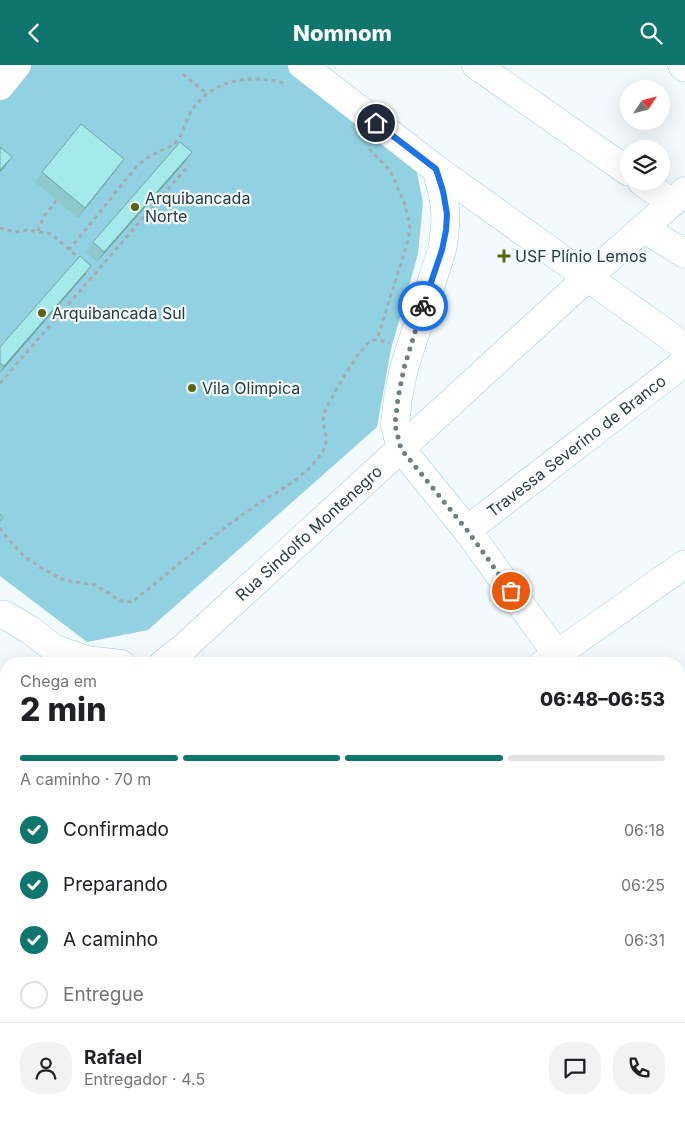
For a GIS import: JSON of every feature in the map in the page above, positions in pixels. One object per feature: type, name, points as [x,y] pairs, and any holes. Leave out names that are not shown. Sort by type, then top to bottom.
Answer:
[{"type":"street","points":[[0,86],[17,65]]},
{"type":"street","points":[[476,65],[620,167]]},
{"type":"street","points":[[682,65],[685,68]]},
{"type":"street","points":[[297,77],[436,169],[685,347]]},
{"type":"street","points":[[436,169],[447,214],[446,230],[442,250],[410,347],[398,398],[395,425],[401,449],[467,530],[552,657]]},
{"type":"street","points":[[662,190],[678,197]]},
{"type":"street","name":"Rua Sindolfo Montenegro","points":[[180,657],[401,449],[678,197]]},
{"type":"street","points":[[644,229],[685,254]]},
{"type":"street","name":"Travessa Severino de Branco","points":[[467,530],[685,362]]},
{"type":"street","points":[[558,657],[685,564]]},
{"type":"street","points":[[0,615],[4,615],[30,630],[55,649],[78,657]]},
{"type":"path","points":[[182,74],[207,94]]},
{"type":"path","points":[[69,249],[137,166],[147,158],[174,145],[192,110],[207,94],[225,83],[266,78],[286,83],[297,77]]},
{"type":"path","points":[[368,148],[390,170],[404,202],[410,224],[408,241],[377,339]]},
{"type":"path","points":[[0,383],[189,165]]},
{"type":"path","points":[[38,231],[44,216],[57,200]]},
{"type":"path","points":[[0,228],[15,232],[28,230],[51,234],[82,261]]},
{"type":"path","points":[[89,267],[95,273]]},
{"type":"path","points":[[0,528],[23,555],[41,568],[64,580],[95,585],[121,601],[132,602],[247,511],[293,483],[313,466],[324,448],[327,438],[323,416],[362,348],[370,341],[377,339],[410,347]]},
{"type":"shaded area","name":"Vila Olimpica","points":[[25,65],[290,65],[414,159],[423,202],[418,254],[391,349],[377,427],[148,630],[87,642],[0,576],[0,98]]},
{"type":"building","points":[[81,124],[124,159],[85,208],[42,172]]},
{"type":"building","name":"Arquibancada Norte","points":[[180,142],[192,152],[104,252],[93,242]]},
{"type":"building","points":[[0,147],[12,157],[0,170]]},
{"type":"building","name":"Arquibancada Sul","points":[[80,256],[91,266],[4,366],[0,363],[0,347]]},
{"type":"way so far","points":[[423,306],[404,368],[398,398],[395,425],[401,449],[467,530],[511,591]]},
{"type":"place","name":"Arquibancada Norte","points":[[135,207]]},
{"type":"place","name":"USF Plínio Lemos","points":[[504,256]]},
{"type":"place","name":"Arquibancada Sul","points":[[42,313]]},
{"type":"place","name":"Vila Olimpica","points":[[192,388]]},
{"type":"route","points":[[376,123],[436,169],[443,191],[447,214],[446,230],[442,250],[423,306]]}]
